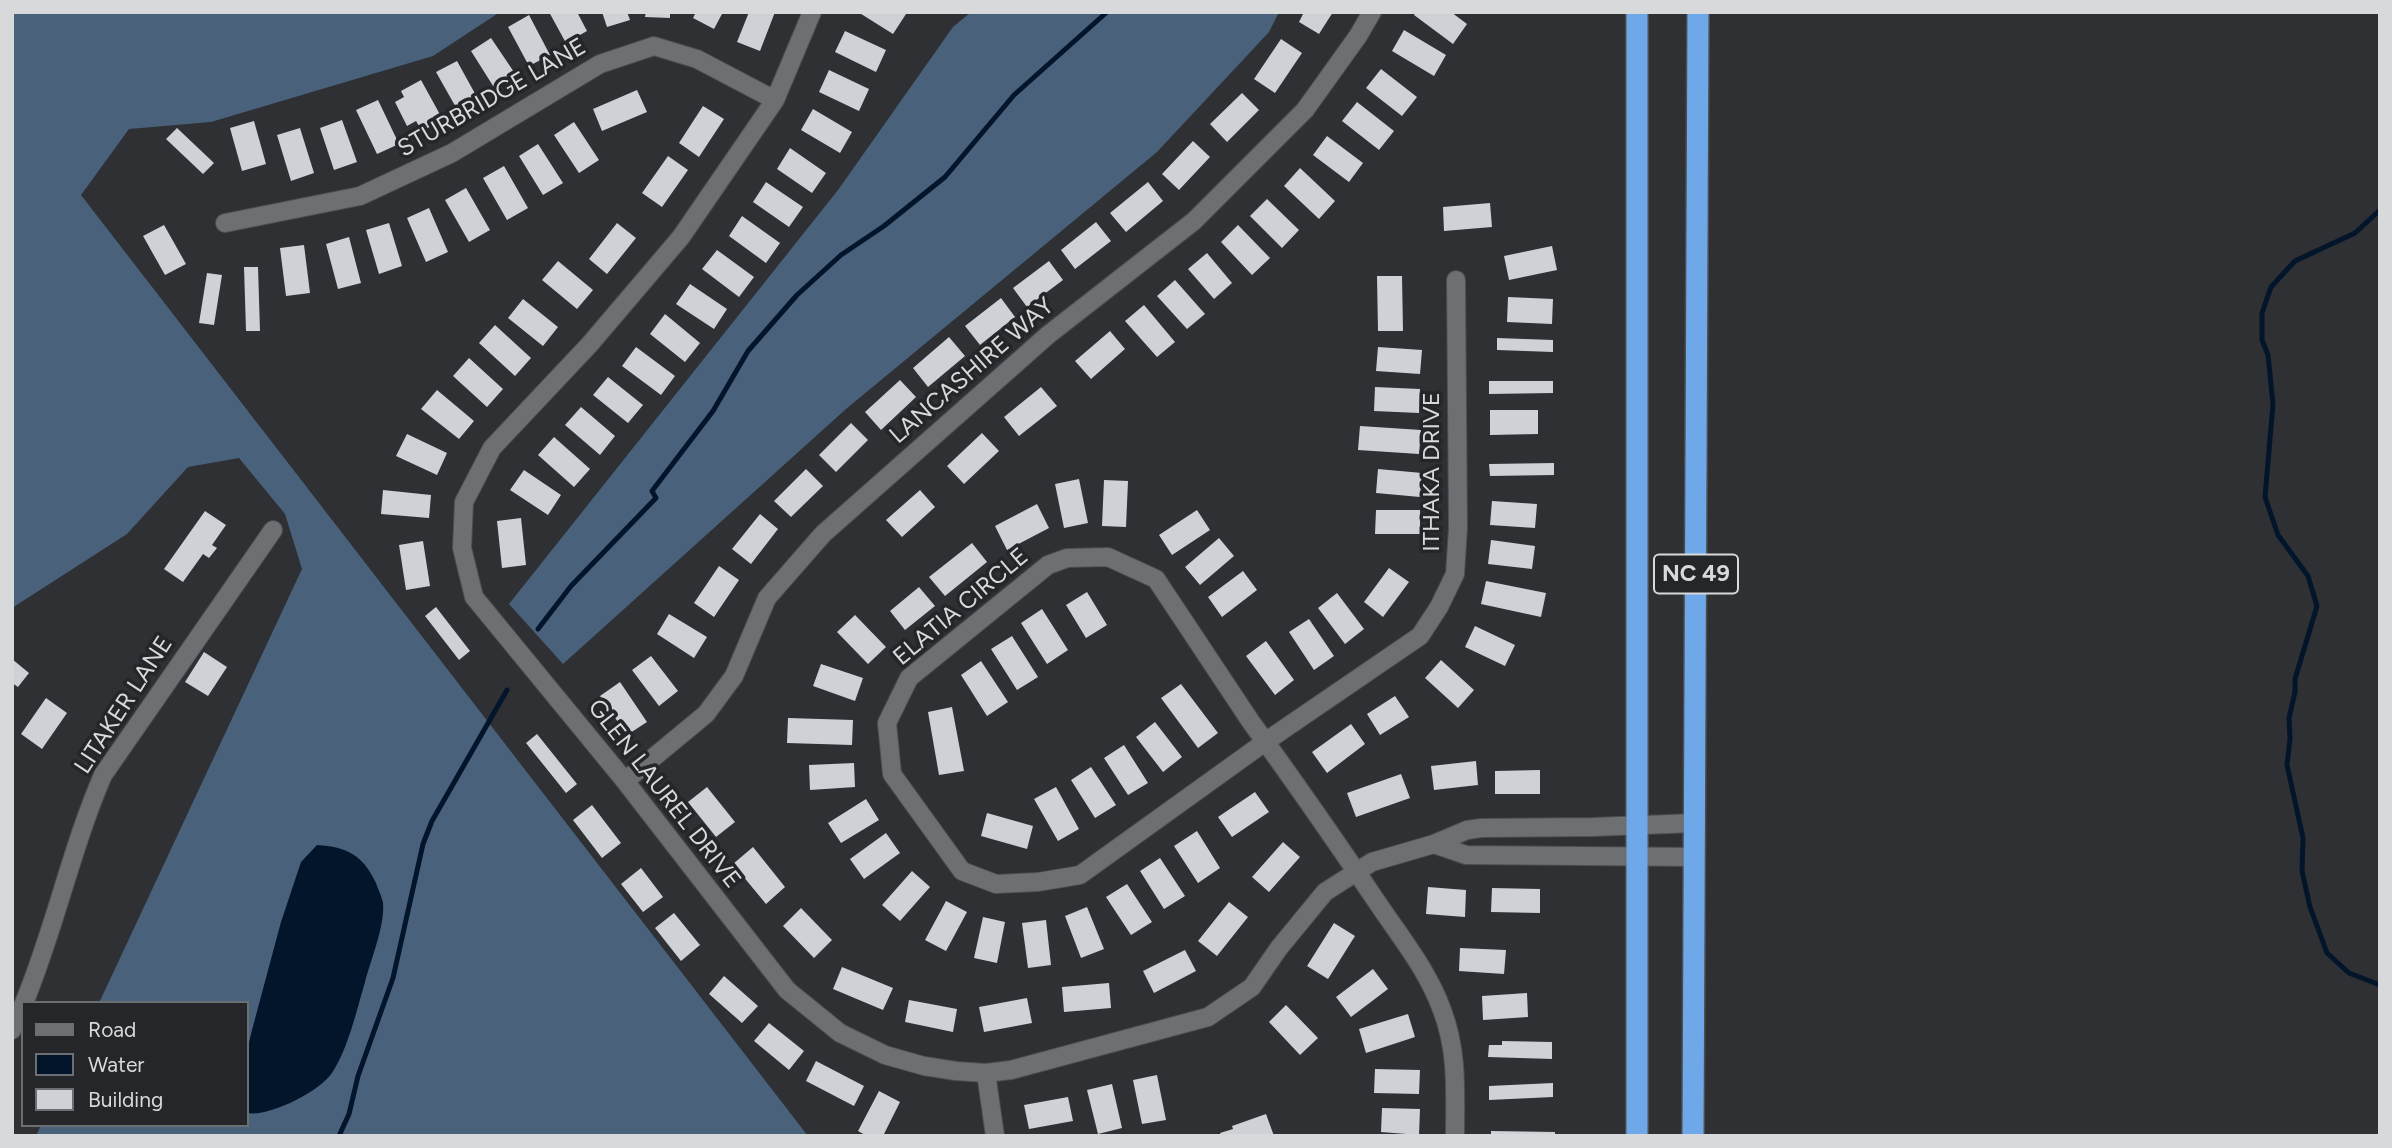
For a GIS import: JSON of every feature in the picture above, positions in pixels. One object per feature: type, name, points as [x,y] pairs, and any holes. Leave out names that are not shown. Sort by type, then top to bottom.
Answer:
[{"type":"highway","name":"NC 49","points":[[1637,12],[1637,1136]]},
{"type":"highway","name":"NC 49","points":[[1693,1136],[1698,12]]},
{"type":"street","name":"GLEN LAUREL DRIVE","points":[[812,12],[775,100],[681,237],[590,344],[492,449],[464,502],[462,548],[474,597],[625,781],[787,990],[840,1032],[885,1055],[924,1066],[986,1073],[1011,1070],[1208,1017],[1252,987],[1279,948],[1325,891],[1372,862],[1481,828],[1695,823]]},
{"type":"street","name":"LANCASHIRE WAY","points":[[625,781],[706,714],[734,676],[767,598],[823,534],[1048,335],[1194,221],[1304,110],[1358,36],[1372,12]]},
{"type":"street","name":"STURBRIDGE LANE","points":[[225,223],[360,196],[452,153],[600,64],[654,46],[696,60],[775,100]]},
{"type":"street","name":"ITHAKA DRIVE","points":[[1265,741],[1420,636],[1439,607],[1455,574],[1458,528],[1456,280]]},
{"type":"street","name":"LITAKER LANE","points":[[24,1001],[38,969],[84,817],[103,775],[273,530]]},
{"type":"street","name":"ELATIA CIRCLE","points":[[1265,741],[1080,875],[1038,882],[996,884],[962,871],[892,774],[887,723],[909,678],[1048,565],[1067,558],[1108,557],[1156,579],[1427,977],[1443,1011],[1455,1061],[1455,1136]]},
{"type":"street","points":[[1433,844],[1466,855],[1695,857]]},
{"type":"street","name":"LITAKER LANE","points":[[12,1030],[21,1009]]},
{"type":"street","points":[[986,1073],[995,1136]]},
{"type":"shaded area","points":[[12,12],[500,12],[433,56],[211,122],[129,129],[81,195],[808,1136],[36,1136],[40,1127],[248,1127],[248,1001],[100,1001],[302,569],[285,514],[239,458],[188,467],[127,534],[12,608]]},
{"type":"shaded area","points":[[971,12],[1279,12],[1269,32],[1157,152],[846,409],[563,664],[509,604],[838,190],[953,27]]},
{"type":"water","points":[[317,845],[337,848],[360,859],[371,873],[383,903],[380,932],[352,1029],[332,1073],[316,1088],[293,1102],[268,1111],[248,1113],[248,1047],[281,922],[301,862]]},
{"type":"building","points":[[549,12],[577,12],[587,31],[566,43]]},
{"type":"building","points":[[602,12],[627,12],[630,20],[607,27]]},
{"type":"building","points":[[646,12],[670,12],[670,18],[645,17]]},
{"type":"building","points":[[696,12],[723,12],[714,29],[693,18]]},
{"type":"building","points":[[749,12],[775,12],[760,51],[737,42]]},
{"type":"building","points":[[858,12],[903,12],[906,14],[893,34]]},
{"type":"building","points":[[1304,12],[1333,12],[1319,34],[1299,22]]},
{"type":"building","points":[[1416,12],[1451,12],[1467,24],[1453,44],[1414,15]]},
{"type":"building","points":[[529,15],[550,55],[529,66],[508,27]]},
{"type":"building","points":[[1404,30],[1446,55],[1434,76],[1392,51]]},
{"type":"building","points":[[845,31],[886,50],[876,72],[835,52]]},
{"type":"building","points":[[491,38],[516,75],[495,89],[471,51]]},
{"type":"building","points":[[1281,39],[1302,53],[1275,93],[1254,79]]},
{"type":"building","points":[[457,61],[478,99],[458,111],[436,72]]},
{"type":"building","points":[[1381,69],[1417,97],[1402,116],[1366,88]]},
{"type":"building","points":[[829,70],[869,89],[859,111],[819,92]]},
{"type":"building","points":[[421,80],[443,120],[422,131],[416,121],[407,126],[395,102],[404,97],[401,91]]},
{"type":"building","points":[[637,90],[647,112],[602,131],[593,109]]},
{"type":"building","points":[[1242,93],[1259,110],[1227,142],[1210,124]]},
{"type":"building","points":[[378,100],[399,144],[377,154],[356,110]]},
{"type":"building","points":[[1357,102],[1394,131],[1379,150],[1342,121]]},
{"type":"building","points":[[703,106],[724,119],[699,157],[679,143]]},
{"type":"building","points":[[813,109],[852,132],[840,153],[801,130]]},
{"type":"building","points":[[342,120],[357,162],[334,170],[320,128]]},
{"type":"building","points":[[254,121],[266,164],[242,171],[230,128]]},
{"type":"building","points":[[574,122],[599,160],[579,173],[554,135]]},
{"type":"building","points":[[177,128],[214,163],[203,174],[166,139]]},
{"type":"building","points":[[300,128],[314,173],[291,181],[277,135]]},
{"type":"building","points":[[1327,136],[1363,163],[1349,182],[1313,155]]},
{"type":"building","points":[[1193,141],[1210,157],[1179,190],[1162,174]]},
{"type":"building","points":[[538,144],[563,183],[543,195],[519,156]]},
{"type":"building","points":[[790,148],[826,173],[812,193],[777,169]]},
{"type":"building","points":[[668,156],[688,170],[662,207],[642,193]]},
{"type":"building","points":[[504,166],[528,208],[507,220],[483,178]]},
{"type":"building","points":[[1300,168],[1335,201],[1319,219],[1284,186]]},
{"type":"building","points":[[766,182],[803,207],[789,227],[753,202]]},
{"type":"building","points":[[1148,182],[1163,201],[1126,232],[1110,213]]},
{"type":"building","points":[[466,188],[490,230],[469,242],[445,200]]},
{"type":"building","points":[[1267,199],[1299,230],[1282,248],[1250,216]]},
{"type":"building","points":[[1490,203],[1492,227],[1444,231],[1443,207]]},
{"type":"building","points":[[429,208],[448,252],[426,262],[407,218]]},
{"type":"building","points":[[742,216],[780,243],[766,263],[729,236]]},
{"type":"building","points":[[1096,222],[1111,241],[1075,269],[1061,250]]},
{"type":"building","points":[[389,223],[402,266],[379,274],[366,230]]},
{"type":"building","points":[[617,223],[636,238],[607,274],[589,259]]},
{"type":"building","points":[[164,225],[186,264],[165,275],[143,236]]},
{"type":"building","points":[[1238,225],[1270,258],[1252,275],[1221,242]]},
{"type":"building","points":[[349,237],[361,283],[338,289],[326,244]]},
{"type":"building","points":[[304,245],[310,293],[286,296],[280,248]]},
{"type":"building","points":[[1552,246],[1557,270],[1509,280],[1504,256]]},
{"type":"building","points":[[717,250],[754,277],[739,297],[702,269]]},
{"type":"building","points":[[1207,253],[1232,283],[1214,299],[1188,269]]},
{"type":"building","points":[[558,261],[593,290],[577,309],[542,280]]},
{"type":"building","points":[[1049,261],[1063,280],[1027,307],[1013,288]]},
{"type":"building","points":[[244,267],[258,267],[260,331],[246,331]]},
{"type":"building","points":[[207,273],[222,275],[214,325],[199,323]]},
{"type":"building","points":[[1377,276],[1402,276],[1403,331],[1378,331]]},
{"type":"building","points":[[1175,280],[1205,314],[1187,329],[1157,296]]},
{"type":"building","points":[[690,284],[727,309],[714,329],[676,304]]},
{"type":"building","points":[[1508,297],[1553,299],[1552,324],[1507,322]]},
{"type":"building","points":[[1001,298],[1015,317],[980,345],[965,326]]},
{"type":"building","points":[[523,299],[558,327],[543,346],[508,318]]},
{"type":"building","points":[[1144,305],[1175,342],[1157,357],[1125,321]]},
{"type":"building","points":[[665,314],[700,343],[685,362],[650,334]]},
{"type":"building","points":[[495,325],[531,358],[515,376],[479,343]]},
{"type":"building","points":[[1110,331],[1125,349],[1091,379],[1075,361]]},
{"type":"building","points":[[949,337],[965,356],[928,387],[913,368]]},
{"type":"building","points":[[1497,338],[1553,340],[1553,352],[1497,350]]},
{"type":"building","points":[[636,347],[675,376],[661,395],[622,366]]},
{"type":"building","points":[[1378,347],[1422,350],[1420,374],[1376,371]]},
{"type":"building","points":[[469,358],[503,389],[487,407],[453,376]]},
{"type":"building","points":[[608,377],[643,405],[628,423],[593,395]]},
{"type":"building","points":[[900,380],[916,397],[881,430],[865,412]]},
{"type":"building","points":[[1489,381],[1553,381],[1553,393],[1489,394]]},
{"type":"building","points":[[1041,387],[1057,406],[1019,436],[1004,417]]},
{"type":"building","points":[[1375,387],[1420,389],[1419,413],[1374,411]]},
{"type":"building","points":[[437,390],[474,421],[459,439],[421,409]]},
{"type":"building","points":[[581,407],[615,436],[600,455],[565,425]]},
{"type":"building","points":[[1490,410],[1538,410],[1538,434],[1490,435]]},
{"type":"building","points":[[851,423],[868,440],[836,472],[819,455]]},
{"type":"building","points":[[1360,426],[1421,430],[1419,454],[1358,450]]},
{"type":"building","points":[[982,433],[999,451],[964,484],[947,466]]},
{"type":"building","points":[[407,434],[447,453],[437,475],[396,456]]},
{"type":"building","points":[[554,437],[590,469],[574,487],[538,455]]},
{"type":"building","points":[[1554,463],[1554,475],[1490,476],[1489,464]]},
{"type":"building","points":[[806,469],[823,486],[791,517],[774,501]]},
{"type":"building","points":[[1378,469],[1422,473],[1420,497],[1376,493]]},
{"type":"building","points":[[524,470],[561,495],[548,515],[510,490]]},
{"type":"building","points":[[1079,479],[1088,523],[1064,528],[1055,484]]},
{"type":"building","points":[[1104,480],[1128,481],[1126,527],[1102,526]]},
{"type":"building","points":[[383,490],[431,495],[429,518],[381,514]]},
{"type":"building","points":[[920,490],[935,507],[902,537],[886,520]]},
{"type":"building","points":[[1492,501],[1537,504],[1535,528],[1490,525]]},
{"type":"building","points":[[1037,504],[1049,528],[1007,550],[995,526]]},
{"type":"building","points":[[1197,510],[1210,530],[1172,555],[1159,535]]},
{"type":"building","points":[[1376,510],[1420,510],[1420,534],[1375,534]]},
{"type":"building","points":[[205,511],[226,525],[212,545],[217,548],[209,558],[203,554],[183,582],[164,569]]},
{"type":"building","points":[[760,514],[778,529],[751,564],[732,549]]},
{"type":"building","points":[[521,518],[526,565],[502,568],[497,521]]},
{"type":"building","points":[[1219,538],[1234,556],[1200,585],[1185,567]]},
{"type":"building","points":[[1491,540],[1535,546],[1532,569],[1488,564]]},
{"type":"building","points":[[423,541],[430,586],[406,590],[399,545]]},
{"type":"building","points":[[972,543],[987,562],[945,596],[929,577]]},
{"type":"building","points":[[719,566],[739,580],[714,617],[694,603]]},
{"type":"building","points":[[1389,568],[1409,582],[1383,617],[1364,602]]},
{"type":"building","points":[[1243,571],[1257,590],[1222,617],[1208,597]]},
{"type":"building","points":[[1486,581],[1546,593],[1541,617],[1481,604]]},
{"type":"building","points":[[919,587],[935,606],[905,630],[890,611]]},
{"type":"building","points":[[1087,592],[1107,625],[1086,638],[1066,605]]},
{"type":"building","points":[[1337,593],[1364,629],[1345,644],[1318,608]]},
{"type":"building","points":[[436,607],[470,651],[459,660],[425,616]]},
{"type":"building","points":[[1042,609],[1068,650],[1047,664],[1021,623]]},
{"type":"building","points":[[669,614],[707,637],[694,658],[657,634]]},
{"type":"building","points":[[855,615],[886,647],[868,664],[837,632]]},
{"type":"building","points":[[1309,619],[1334,656],[1314,670],[1289,632]]},
{"type":"building","points":[[1475,626],[1515,645],[1505,666],[1465,647]]},
{"type":"building","points":[[1012,636],[1038,677],[1017,690],[991,649]]},
{"type":"building","points":[[1266,641],[1294,680],[1275,695],[1246,656]]},
{"type":"building","points":[[204,652],[227,667],[208,696],[185,682]]},
{"type":"building","points":[[651,656],[678,691],[659,706],[632,670]]},
{"type":"building","points":[[12,659],[29,673],[18,687],[12,683]]},
{"type":"building","points":[[1441,660],[1474,690],[1458,708],[1425,678]]},
{"type":"building","points":[[981,661],[1008,702],[987,716],[961,675]]},
{"type":"building","points":[[821,664],[863,678],[855,701],[813,686]]},
{"type":"building","points":[[620,682],[647,722],[627,735],[600,696]]},
{"type":"building","points":[[1181,684],[1218,733],[1198,748],[1161,698]]},
{"type":"building","points":[[1395,696],[1409,717],[1380,735],[1367,714]]},
{"type":"building","points":[[46,698],[67,713],[42,749],[21,734]]},
{"type":"building","points":[[952,707],[964,771],[939,775],[928,712]]},
{"type":"building","points":[[788,718],[853,720],[852,745],[787,743]]},
{"type":"building","points":[[1155,722],[1182,757],[1163,772],[1136,737]]},
{"type":"building","points":[[1351,724],[1365,744],[1327,773],[1312,752]]},
{"type":"building","points":[[537,734],[577,784],[566,793],[526,743]]},
{"type":"building","points":[[1124,745],[1148,783],[1128,795],[1104,758]]},
{"type":"building","points":[[1476,761],[1478,785],[1434,790],[1431,766]]},
{"type":"building","points":[[854,763],[855,787],[810,790],[809,765]]},
{"type":"building","points":[[1091,767],[1116,805],[1095,818],[1071,780]]},
{"type":"building","points":[[1540,770],[1540,794],[1495,794],[1495,771]]},
{"type":"building","points":[[1401,774],[1410,798],[1356,817],[1347,793]]},
{"type":"building","points":[[707,787],[735,822],[716,837],[688,802]]},
{"type":"building","points":[[1056,787],[1079,829],[1058,841],[1034,799]]},
{"type":"building","points":[[1255,792],[1269,812],[1232,837],[1218,817]]},
{"type":"building","points":[[866,799],[879,820],[841,843],[828,823]]},
{"type":"building","points":[[592,805],[621,843],[602,858],[573,820]]},
{"type":"building","points":[[987,813],[1033,826],[1027,849],[981,836]]},
{"type":"building","points":[[1197,831],[1220,868],[1198,883],[1174,846]]},
{"type":"building","points":[[886,833],[900,853],[864,879],[850,859]]},
{"type":"building","points":[[1283,842],[1300,857],[1269,892],[1252,877]]},
{"type":"building","points":[[753,847],[785,887],[766,904],[733,864]]},
{"type":"building","points":[[1160,858],[1185,896],[1164,909],[1140,871]]},
{"type":"building","points":[[641,868],[663,897],[643,912],[621,884]]},
{"type":"building","points":[[912,871],[930,887],[900,921],[882,905]]},
{"type":"building","points":[[1127,884],[1152,922],[1131,935],[1106,897]]},
{"type":"building","points":[[1428,887],[1466,890],[1465,917],[1426,914]]},
{"type":"building","points":[[1492,888],[1540,889],[1540,913],[1491,912]]},
{"type":"building","points":[[946,901],[967,912],[946,951],[925,940]]},
{"type":"building","points":[[1229,902],[1248,917],[1217,956],[1198,941]]},
{"type":"building","points":[[1087,907],[1104,949],[1081,958],[1065,916]]},
{"type":"building","points":[[801,908],[832,940],[814,958],[783,926]]},
{"type":"building","points":[[674,913],[700,945],[681,961],[655,928]]},
{"type":"building","points":[[983,917],[1005,922],[997,963],[974,958]]},
{"type":"building","points":[[1046,920],[1051,965],[1028,968],[1022,923]]},
{"type":"building","points":[[1334,923],[1355,936],[1328,979],[1307,966]]},
{"type":"building","points":[[1460,948],[1506,950],[1504,974],[1459,971]]},
{"type":"building","points":[[1185,950],[1196,971],[1154,993],[1143,971]]},
{"type":"building","points":[[842,967],[893,988],[883,1010],[833,989]]},
{"type":"building","points":[[1373,969],[1388,989],[1351,1017],[1336,997]]},
{"type":"building","points":[[724,976],[758,1006],[742,1023],[709,994]]},
{"type":"building","points":[[1109,983],[1111,1008],[1064,1012],[1062,987]]},
{"type":"building","points":[[1527,993],[1528,1017],[1483,1020],[1482,996]]},
{"type":"building","points":[[1027,998],[1032,1023],[984,1032],[979,1007]]},
{"type":"building","points":[[909,1000],[957,1009],[953,1032],[905,1022]]},
{"type":"building","points":[[1286,1005],[1318,1038],[1300,1055],[1269,1022]]},
{"type":"building","points":[[1408,1014],[1415,1037],[1366,1053],[1359,1029]]},
{"type":"building","points":[[769,1023],[804,1051],[789,1070],[754,1041]]},
{"type":"building","points":[[1502,1041],[1552,1042],[1552,1059],[1488,1057],[1489,1045],[1502,1045]]},
{"type":"building","points":[[816,1061],[864,1086],[854,1106],[806,1081]]},
{"type":"building","points":[[1375,1069],[1420,1070],[1419,1094],[1374,1093]]},
{"type":"building","points":[[1157,1075],[1166,1120],[1142,1124],[1133,1080]]},
{"type":"building","points":[[1553,1083],[1553,1097],[1489,1100],[1489,1086]]},
{"type":"building","points":[[1112,1084],[1122,1128],[1098,1134],[1087,1090]]},
{"type":"building","points":[[879,1091],[900,1102],[883,1136],[867,1136],[858,1131]]},
{"type":"building","points":[[1068,1097],[1073,1121],[1029,1129],[1024,1105]]},
{"type":"building","points":[[1382,1108],[1420,1109],[1419,1135],[1381,1132]]},
{"type":"building","points":[[1266,1114],[1274,1136],[1221,1136],[1220,1133],[1233,1129],[1232,1126]]},
{"type":"building","points":[[1491,1131],[1555,1132],[1555,1136],[1491,1136]]},
{"type":"waterway","points":[[538,629],[571,586],[656,498],[652,491],[713,411],[748,351],[797,295],[841,255],[884,226],[945,177],[1014,95],[1107,12]]},
{"type":"waterway","points":[[2380,210],[2355,233],[2295,261],[2271,287],[2262,313],[2262,340],[2268,355],[2273,404],[2265,497],[2278,535],[2308,576],[2317,606],[2295,679],[2289,718],[2287,765],[2303,838],[2302,871],[2310,907],[2327,953],[2349,973],[2380,985]]},
{"type":"waterway","points":[[339,1136],[349,1114],[358,1076],[393,978],[423,844],[432,821],[507,690]]}]
